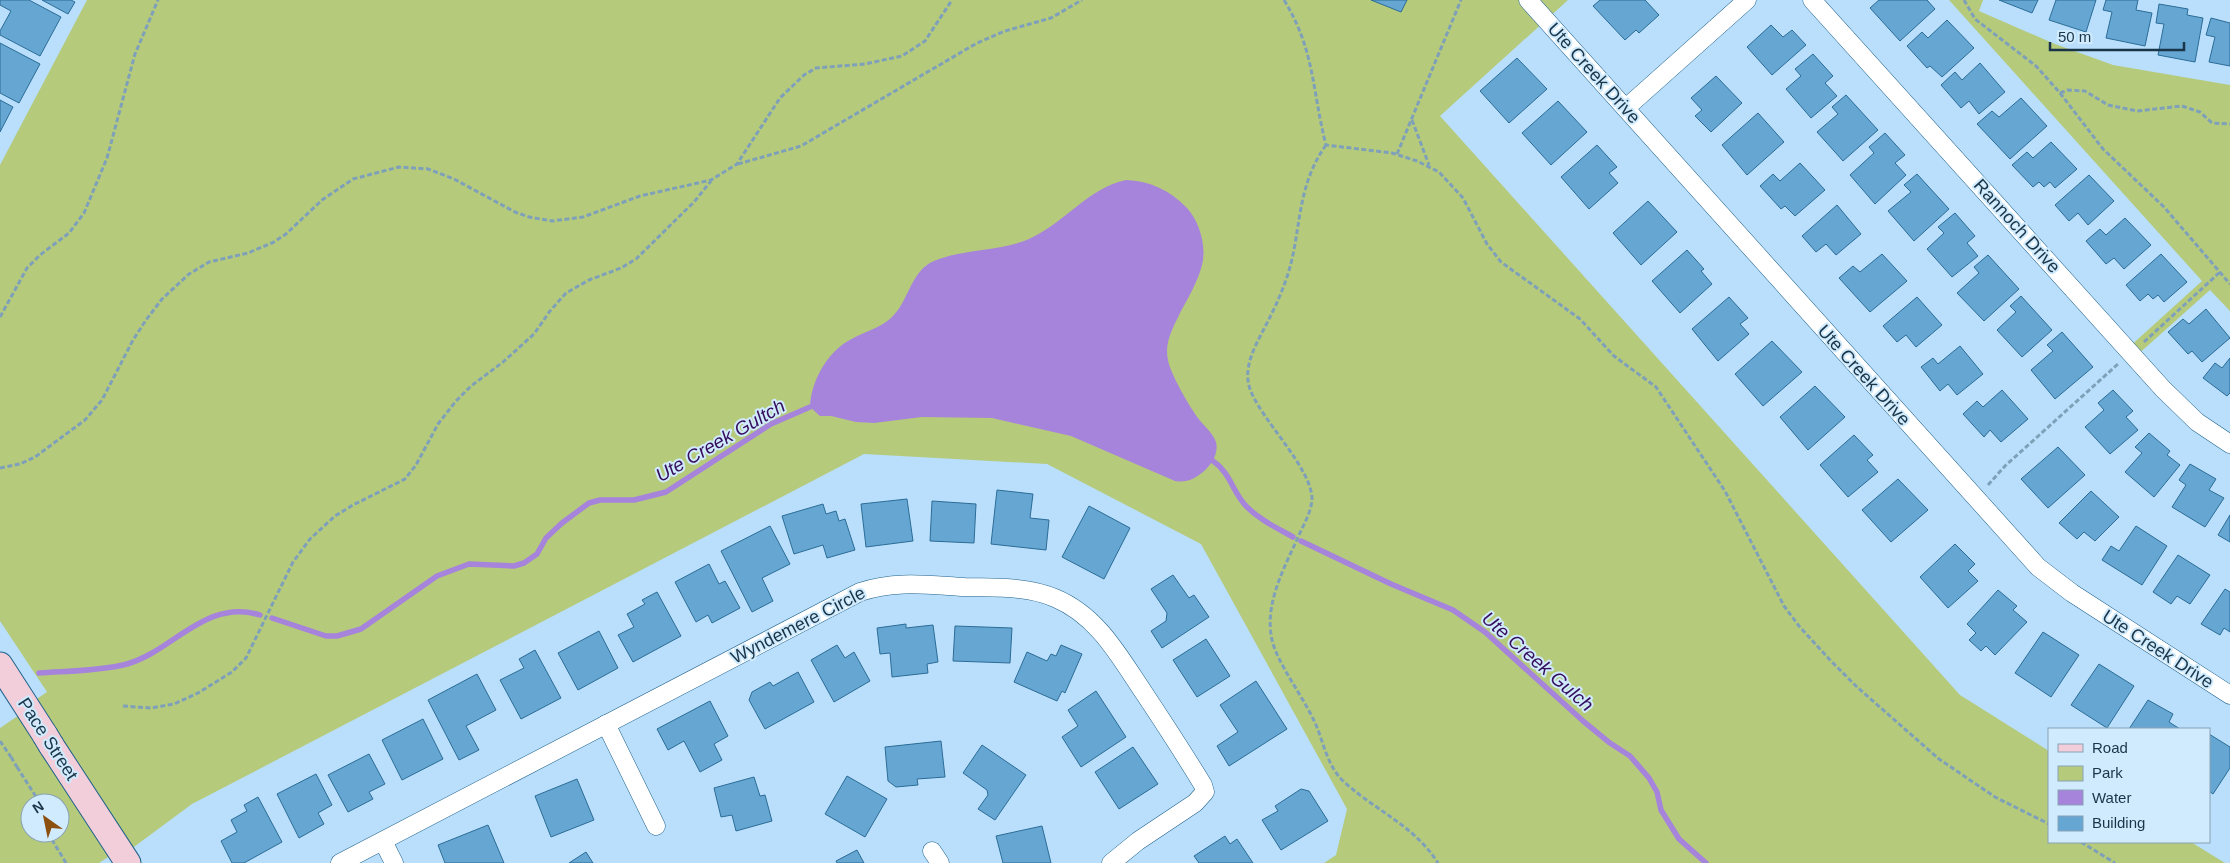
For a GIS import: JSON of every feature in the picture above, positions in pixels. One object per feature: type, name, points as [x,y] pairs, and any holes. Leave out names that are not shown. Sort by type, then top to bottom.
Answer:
[{"type":"main road","name":"Pace Street","points":[[0,665],[128,863]]},
{"type":"street","points":[[1626,108],[1747,0]]},
{"type":"street","name":"Rannoch Drive","points":[[1812,0],[2163,389],[2197,422],[2230,444]]},
{"type":"street","name":"Ute Creek Drive","points":[[1529,3],[1626,108],[2038,567],[2072,593],[2230,695]]},
{"type":"street","name":"Wyndemere Circle","points":[[340,863],[860,592],[871,588],[908,584],[1031,590],[1068,605],[1088,619],[1105,635],[1180,747],[1204,788],[1204,795],[1195,803],[1138,841],[1111,863]]},
{"type":"street","points":[[606,724],[656,826]]},
{"type":"street","points":[[383,841],[394,863]]},
{"type":"path","points":[[0,317],[27,268],[69,233],[84,213],[107,158],[136,54],[158,0]]},
{"type":"path","points":[[737,164],[780,98],[804,75],[816,68],[865,64],[902,56],[925,41],[952,0]]},
{"type":"path","points":[[0,468],[20,464],[35,457],[85,420],[102,400],[133,340],[146,320],[162,299],[189,274],[209,262],[248,253],[280,238],[322,200],[353,179],[399,167],[428,169],[454,179],[515,212],[529,217],[552,221],[584,217],[640,196],[711,180],[737,164],[771,156],[801,146],[977,43],[1005,31],[1051,18],[1082,0]]},
{"type":"path","points":[[1284,0],[1300,29],[1308,52],[1326,145],[1308,177],[1299,212],[1294,251],[1284,285],[1253,353],[1248,369],[1248,380],[1254,397],[1300,469],[1312,496],[1307,517],[1276,588],[1271,616],[1271,633],[1276,653],[1315,723],[1326,754],[1335,771],[1354,790],[1413,832],[1438,863]]},
{"type":"path","points":[[1397,154],[1461,0]]},
{"type":"path","points":[[1964,0],[1975,19],[2036,66],[2103,148],[2164,207],[2230,284]]},
{"type":"path","points":[[2060,94],[2068,90],[2085,91],[2108,105],[2137,111],[2182,106],[2200,112],[2212,122],[2230,124]]},
{"type":"path","points":[[1411,119],[1429,166]]},
{"type":"path","points":[[1326,145],[1397,154],[1429,166],[1439,172],[1463,198],[1491,250],[1501,262],[1580,318],[1614,356],[1656,387],[1725,491],[1784,606],[1799,626],[1830,660],[1857,687],[1939,759],[1995,797],[2048,824]]},
{"type":"path","points":[[123,706],[151,708],[174,704],[198,693],[232,672],[246,658],[292,562],[310,539],[335,516],[353,504],[404,479],[416,465],[438,424],[456,401],[471,386],[503,362],[534,334],[550,311],[566,293],[589,280],[621,268],[636,259],[694,202],[711,180]]},
{"type":"path","points":[[2144,342],[2220,272]]},
{"type":"path","points":[[1987,486],[2005,466],[2121,361]]},
{"type":"path","points":[[0,741],[34,793]]},
{"type":"path","points":[[54,843],[66,863]]},
{"type":"path","points":[[2083,843],[2115,863]]},
{"type":"green space","points":[[87,0],[1568,0],[1440,116],[1960,695],[2048,750],[2048,843],[2193,843],[2225,863],[1324,863],[1336,855],[1347,809],[1201,544],[1047,464],[864,454],[192,804],[123,855],[119,850],[99,863],[0,863],[0,728],[28,709],[26,706],[47,692],[0,621],[0,165]]},
{"type":"green space","points":[[1949,0],[1983,0],[1979,11],[2055,44],[2113,65],[2230,85],[2230,311],[2210,290],[2135,357],[2127,349],[2202,281]]},
{"type":"water","points":[[1126,180],[1143,182],[1167,191],[1174,196],[1191,213],[1201,234],[1203,242],[1202,265],[1172,330],[1167,354],[1169,366],[1180,389],[1194,413],[1216,442],[1214,459],[1203,472],[1187,481],[1175,481],[1071,436],[992,418],[922,417],[874,423],[856,422],[831,416],[820,416],[810,407],[813,388],[821,370],[833,353],[848,341],[891,318],[902,304],[915,279],[926,266],[934,261],[958,254],[1022,242],[1045,230],[1100,190]]},
{"type":"building","points":[[0,0],[29,0],[61,17],[40,56],[0,35],[0,31],[11,11],[0,5]]},
{"type":"building","points":[[42,0],[71,0],[75,2],[68,14]]},
{"type":"building","points":[[1371,0],[1407,0],[1401,12]]},
{"type":"building","points":[[1600,0],[1645,0],[1659,15],[1639,33],[1636,30],[1625,40],[1593,6]]},
{"type":"building","points":[[1879,0],[1927,0],[1935,9],[1900,41],[1870,8]]},
{"type":"building","points":[[1999,0],[2038,0],[2032,13]]},
{"type":"building","points":[[2056,0],[2096,0],[2086,32],[2049,20]]},
{"type":"building","points":[[2106,0],[2138,0],[2136,10],[2152,13],[2145,46],[2106,38],[2112,12],[2103,10]]},
{"type":"building","points":[[2159,4],[2188,9],[2187,15],[2203,18],[2195,62],[2158,55],[2164,24],[2156,23]]},
{"type":"building","points":[[2211,18],[2230,23],[2230,66],[2209,62],[2215,37],[2206,35]]},
{"type":"building","points":[[1947,20],[1974,48],[1942,77],[1930,66],[1927,68],[1907,46],[1922,32],[1928,38]]},
{"type":"building","points":[[1771,25],[1783,37],[1792,30],[1806,45],[1772,75],[1747,47]]},
{"type":"building","points":[[0,43],[40,64],[19,103],[0,93]]},
{"type":"building","points":[[1813,54],[1833,76],[1825,83],[1837,96],[1811,118],[1786,89],[1801,76],[1795,69]]},
{"type":"building","points":[[1517,58],[1547,89],[1509,123],[1480,91]]},
{"type":"building","points":[[1980,63],[2005,92],[1979,114],[1969,101],[1961,108],[1941,85],[1955,72],[1962,80]]},
{"type":"building","points":[[1716,76],[1742,103],[1711,132],[1695,116],[1702,110],[1691,98]]},
{"type":"building","points":[[1846,95],[1878,130],[1843,161],[1817,132],[1838,114],[1832,107]]},
{"type":"building","points":[[2021,98],[2047,126],[2010,159],[1977,124],[1992,111],[1999,117]]},
{"type":"building","points":[[0,100],[13,107],[0,132]]},
{"type":"building","points":[[1558,101],[1587,132],[1551,165],[1522,133]]},
{"type":"building","points":[[1758,113],[1784,142],[1747,175],[1722,145]]},
{"type":"building","points":[[1885,133],[1905,155],[1895,163],[1906,175],[1875,204],[1850,175],[1874,153],[1869,147]]},
{"type":"building","points":[[2051,142],[2077,169],[2055,188],[2050,182],[2044,187],[2039,182],[2033,187],[2012,165],[2027,152],[2033,158]]},
{"type":"building","points":[[1597,145],[1617,167],[1609,173],[1618,183],[1589,209],[1561,177]]},
{"type":"building","points":[[1800,163],[1825,190],[1795,216],[1785,206],[1781,209],[1760,186],[1773,174],[1780,181]]},
{"type":"building","points":[[1917,174],[1949,209],[1914,241],[1888,211],[1911,192],[1904,185]]},
{"type":"building","points":[[2089,175],[2114,201],[2088,225],[2078,213],[2069,221],[2055,205]]},
{"type":"building","points":[[1648,201],[1677,232],[1641,265],[1613,233]]},
{"type":"building","points":[[1837,205],[1861,234],[1836,255],[1826,244],[1816,252],[1802,236]]},
{"type":"building","points":[[1955,213],[1975,236],[1967,243],[1978,256],[1952,277],[1927,249],[1944,233],[1938,227]]},
{"type":"building","points":[[2125,218],[2151,245],[2124,269],[2114,258],[2106,264],[2086,241],[2100,229],[2106,235]]},
{"type":"building","points":[[1687,250],[1704,269],[1701,271],[1712,284],[1680,313],[1652,281]]},
{"type":"building","points":[[1882,254],[1907,281],[1870,312],[1839,278],[1853,266],[1860,272]]},
{"type":"building","points":[[2161,254],[2187,282],[2164,302],[2158,295],[2153,299],[2148,294],[2140,301],[2126,285]]},
{"type":"building","points":[[1988,255],[2019,289],[1984,321],[1957,293],[1979,273],[1974,267]]},
{"type":"building","points":[[2021,296],[2052,330],[2022,357],[1997,330],[2016,312],[2010,306]]},
{"type":"building","points":[[1729,297],[1748,318],[1740,324],[1749,334],[1718,361],[1692,329]]},
{"type":"building","points":[[1917,297],[1942,325],[1916,347],[1906,335],[1897,342],[1883,326]]},
{"type":"building","points":[[2206,309],[2230,338],[2202,362],[2192,351],[2188,354],[2168,332],[2183,319],[2189,324]]},
{"type":"building","points":[[2062,332],[2093,367],[2055,399],[2031,370],[2053,351],[2047,345]]},
{"type":"building","points":[[1772,341],[1802,372],[1763,406],[1735,374]]},
{"type":"building","points":[[1960,346],[1983,374],[1957,395],[1948,384],[1940,391],[1921,367],[1933,358],[1938,364]]},
{"type":"building","points":[[2230,358],[2230,393],[2227,396],[2203,378],[2215,363],[2222,368]]},
{"type":"building","points":[[1815,386],[1845,417],[1808,450],[1780,417]]},
{"type":"building","points":[[2002,390],[2028,419],[2001,442],[1990,430],[1984,437],[1963,414],[1977,401],[1983,407]]},
{"type":"building","points":[[2113,390],[2133,411],[2126,417],[2138,430],[2110,454],[2085,427],[2104,410],[2098,403]]},
{"type":"building","points":[[2149,433],[2170,451],[2167,455],[2180,465],[2154,497],[2125,472],[2142,453],[2135,447]]},
{"type":"building","points":[[1854,435],[1873,455],[1867,460],[1878,472],[1848,497],[1820,465]]},
{"type":"building","points":[[2058,447],[2085,475],[2048,508],[2021,479]]},
{"type":"building","points":[[2190,464],[2216,479],[2209,490],[2224,498],[2205,527],[2172,507],[2186,485],[2179,480]]},
{"type":"building","points":[[1898,479],[1928,510],[1891,542],[1862,510]]},
{"type":"building","points":[[997,490],[1033,494],[1030,518],[1049,520],[1046,550],[991,544]]},
{"type":"building","points":[[2091,491],[2119,517],[2095,541],[2084,532],[2077,539],[2059,523]]},
{"type":"building","points":[[907,499],[913,541],[866,547],[861,504]]},
{"type":"building","points":[[932,501],[976,504],[974,543],[930,541]]},
{"type":"building","points":[[823,504],[826,514],[836,511],[839,521],[845,519],[855,550],[827,558],[823,545],[794,554],[782,516]]},
{"type":"building","points":[[1089,506],[1130,528],[1104,579],[1062,557]]},
{"type":"building","points":[[2230,515],[2230,542],[2218,535]]},
{"type":"building","points":[[770,526],[790,564],[762,578],[773,601],[752,612],[721,551]]},
{"type":"building","points":[[2136,526],[2167,546],[2142,585],[2102,560],[2111,546],[2119,551]]},
{"type":"building","points":[[1955,544],[1975,564],[1968,571],[1978,581],[1948,608],[1920,577]]},
{"type":"building","points":[[2178,555],[2210,575],[2190,604],[2177,596],[2171,604],[2153,592]]},
{"type":"building","points":[[709,564],[719,584],[725,581],[740,608],[712,623],[708,615],[696,622],[675,582]]},
{"type":"building","points":[[1173,575],[1189,598],[1194,595],[1209,617],[1162,648],[1151,631],[1166,621],[1167,613],[1151,589]]},
{"type":"building","points":[[2225,589],[2230,592],[2230,632],[2224,628],[2220,635],[2201,624]]},
{"type":"building","points":[[1998,590],[2017,606],[2013,610],[2027,622],[1995,655],[1986,646],[1981,651],[1969,640],[1976,633],[1967,624]]},
{"type":"building","points":[[657,592],[681,636],[633,662],[618,635],[634,627],[627,614],[645,604],[642,600]]},
{"type":"building","points":[[906,624],[906,628],[933,625],[938,662],[927,664],[928,673],[892,677],[890,653],[880,654],[877,628]]},
{"type":"building","points":[[955,626],[1012,628],[1010,663],[953,661]]},
{"type":"building","points":[[599,631],[618,668],[578,690],[558,653]]},
{"type":"building","points":[[2043,632],[2079,655],[2051,697],[2015,673]]},
{"type":"building","points":[[1206,639],[1230,676],[1197,697],[1173,660]]},
{"type":"building","points":[[837,645],[845,658],[854,652],[870,681],[834,702],[811,660]]},
{"type":"building","points":[[1061,645],[1082,654],[1065,693],[1062,691],[1057,701],[1014,682],[1027,652],[1047,661],[1051,654],[1056,656]]},
{"type":"building","points":[[535,650],[561,698],[521,719],[500,680],[524,668],[519,659]]},
{"type":"building","points":[[2099,664],[2134,686],[2107,728],[2071,705]]},
{"type":"building","points":[[798,672],[814,702],[765,729],[749,700],[752,692],[770,682],[773,686]]},
{"type":"building","points":[[477,674],[496,710],[466,726],[479,750],[459,760],[428,700]]},
{"type":"building","points":[[1256,681],[1287,729],[1229,766],[1217,746],[1238,732],[1220,705]]},
{"type":"building","points":[[1096,691],[1126,737],[1081,767],[1062,737],[1078,726],[1068,710]]},
{"type":"building","points":[[2148,700],[2173,714],[2169,722],[2178,728],[2130,728]]},
{"type":"building","points":[[710,701],[728,736],[714,744],[722,760],[700,772],[684,741],[668,750],[657,729]]},
{"type":"building","points":[[423,719],[443,759],[402,780],[382,740]]},
{"type":"building","points":[[2210,735],[2230,747],[2230,768],[2213,794],[2210,792]]},
{"type":"building","points":[[941,741],[945,777],[917,779],[918,785],[896,787],[888,781],[885,747]]},
{"type":"building","points":[[982,745],[1026,775],[995,820],[978,809],[988,795],[987,790],[963,773]]},
{"type":"building","points":[[1133,747],[1158,784],[1119,809],[1095,772]]},
{"type":"building","points":[[369,754],[385,784],[369,792],[373,799],[348,812],[328,775]]},
{"type":"building","points":[[316,774],[332,805],[318,813],[324,824],[299,838],[277,794]]},
{"type":"building","points":[[847,776],[887,799],[865,837],[825,814]]},
{"type":"building","points":[[754,777],[760,796],[765,795],[772,821],[736,831],[732,815],[721,817],[714,788]]},
{"type":"building","points":[[577,779],[594,820],[551,837],[535,796]]},
{"type":"building","points":[[1301,789],[1309,791],[1328,821],[1281,850],[1262,820],[1278,811],[1275,806]]},
{"type":"building","points":[[258,797],[282,842],[244,863],[232,863],[221,841],[237,832],[231,820],[247,811],[244,805]]},
{"type":"building","points":[[488,825],[504,863],[445,863],[438,845]]},
{"type":"building","points":[[1042,826],[1051,863],[1003,863],[996,836]]},
{"type":"building","points":[[1225,836],[1230,844],[1237,839],[1253,863],[1199,863],[1194,856]]},
{"type":"building","points":[[857,850],[864,863],[837,863],[836,861]]},
{"type":"building","points":[[586,852],[593,863],[569,863]]},
{"type":"waterway","name":"Ute Creek Gultch","points":[[272,618],[326,636],[337,636],[361,629],[437,576],[469,564],[514,566],[524,563],[537,554],[546,538],[562,523],[589,503],[600,500],[634,500],[666,492],[771,424],[810,407]]},
{"type":"waterway","name":"Ute Creek Gulch","points":[[1213,461],[1224,471],[1242,501],[1252,512],[1293,537]]},
{"type":"waterway","name":"Ute Creek Gulch","points":[[1301,541],[1391,584],[1453,610],[1485,632],[1582,720],[1610,743],[1630,756],[1649,778],[1657,792],[1661,810],[1679,839],[1706,863]]},
{"type":"waterway","name":"Ute Creek Gultch","points":[[39,673],[95,669],[127,664],[144,657],[206,620],[223,614],[241,612],[260,615]]}]
